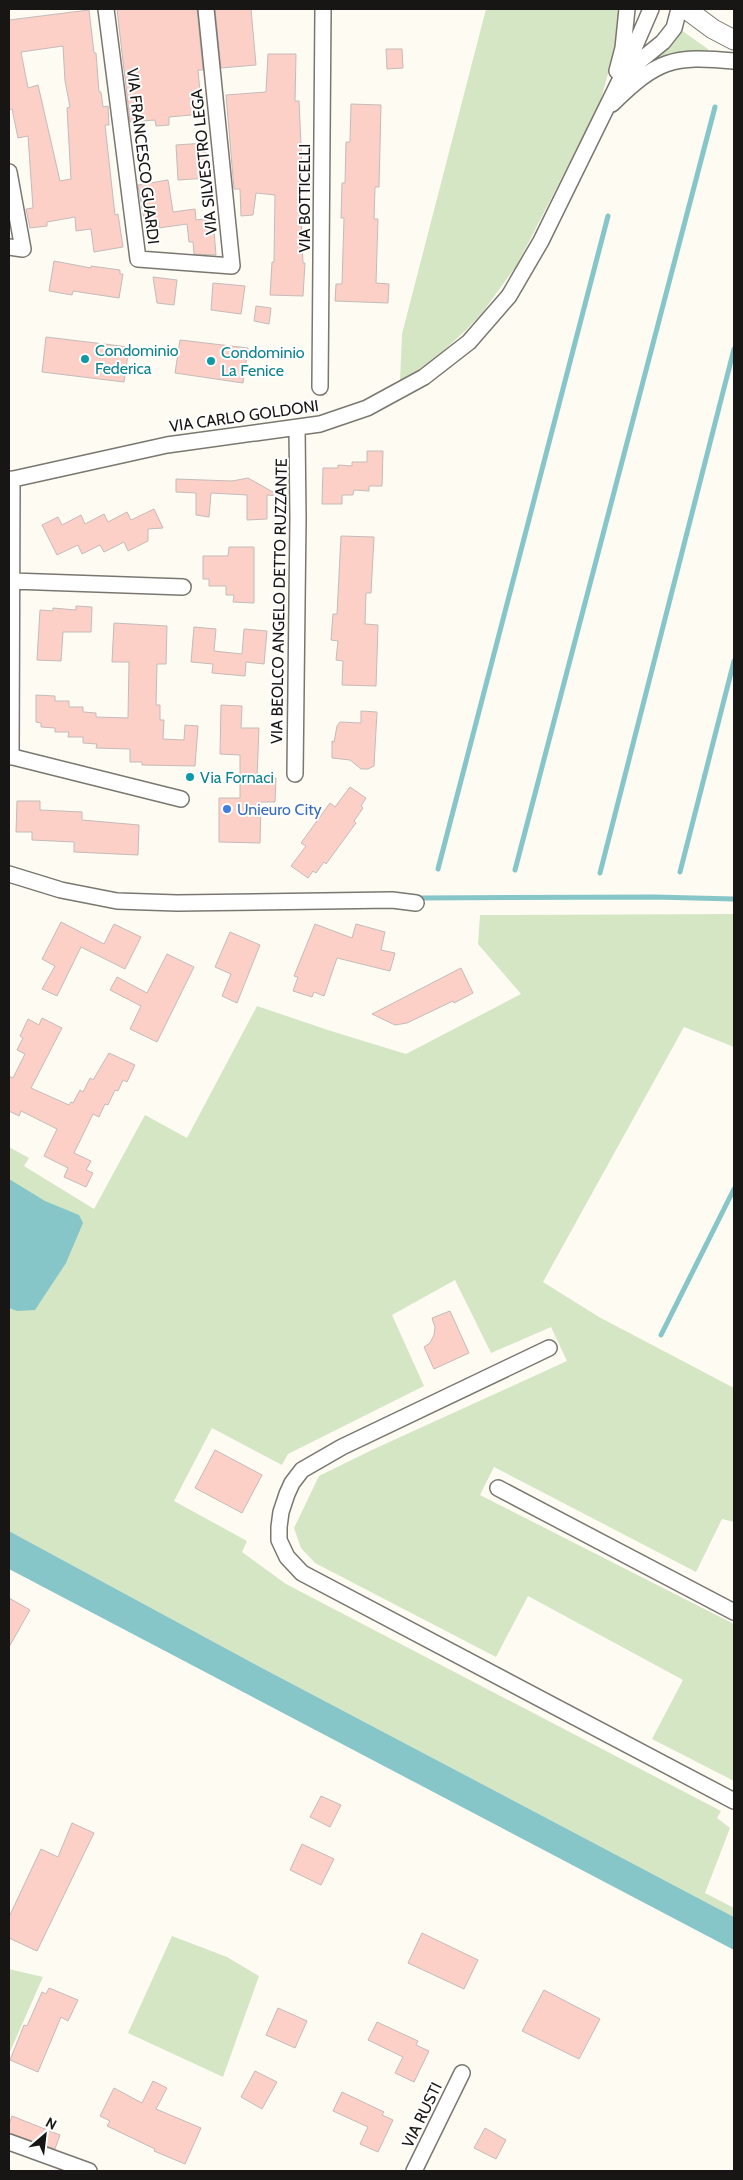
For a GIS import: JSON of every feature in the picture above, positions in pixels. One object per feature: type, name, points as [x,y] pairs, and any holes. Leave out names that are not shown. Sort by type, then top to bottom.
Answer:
[{"type":"street","name":"VIA FRANCESCO GUARDI","points":[[106,9],[138,259],[187,263]]},
{"type":"street","name":"VIA SILVESTRO LEGA","points":[[187,263],[232,266],[206,9]]},
{"type":"street","name":"VIA BOTTICELLI","points":[[320,387],[323,9]]},
{"type":"street","name":"VIA CARLO GOLDONI","points":[[613,95],[623,48],[627,9]]},
{"type":"street","name":"VIA CARLO GOLDONI","points":[[11,480],[167,445],[320,424],[367,408],[424,377],[469,342],[509,296],[541,241],[613,95],[651,9]]},
{"type":"street","name":"VIA CARLO GOLDONI","points":[[622,76],[637,61],[663,42],[674,28],[678,9]]},
{"type":"street","points":[[686,9],[713,29],[734,40]]},
{"type":"street","name":"VIA CARLO GOLDONI","points":[[604,112],[642,77],[659,65],[696,58],[734,61]]},
{"type":"street","points":[[9,172],[16,248]]},
{"type":"street","name":"VIA BEOLCO ANGELO DETTO RUZZANTE","points":[[294,774],[298,518],[297,428]]},
{"type":"street","points":[[11,480],[10,756],[181,799]]},
{"type":"street","points":[[12,580],[183,587]]},
{"type":"street","points":[[9,874],[61,890],[117,901],[176,903],[392,900],[416,903]]},
{"type":"street","points":[[549,1348],[342,1447],[302,1470],[292,1482],[281,1512],[279,1540],[286,1556],[302,1573],[734,1800]]},
{"type":"street","points":[[498,1488],[734,1612]]},
{"type":"street","name":"VIA RUSTI","points":[[414,2171],[462,2073]]},
{"type":"street","points":[[9,2142],[89,2171]]},
{"type":"green space","points":[[486,9],[620,9],[616,44],[600,103],[517,265],[482,313],[465,331],[431,362],[400,381],[402,334]]},
{"type":"green space","points":[[681,30],[708,49],[708,52],[647,66],[673,43]]},
{"type":"green space","points":[[734,914],[734,1047],[684,1027],[543,1282],[599,1317],[734,1388],[734,1522],[722,1519],[696,1572],[494,1467],[480,1495],[734,1624],[734,1781],[652,1739],[683,1680],[528,1596],[496,1657],[315,1563],[301,1548],[294,1528],[319,1476],[567,1361],[551,1327],[491,1353],[455,1280],[392,1315],[424,1386],[288,1454],[282,1465],[212,1428],[174,1501],[247,1541],[242,1552],[286,1584],[721,1811],[717,1818],[730,1828],[705,1893],[734,1908],[734,1917],[249,1661],[9,1531],[9,1147],[29,1158],[24,1166],[94,1209],[145,1115],[187,1138],[257,1006],[406,1054],[521,994],[478,944],[480,915]]},
{"type":"green space","points":[[172,1936],[227,1957],[259,1976],[223,2077],[128,2033]]},
{"type":"green space","points":[[9,1969],[43,1977],[9,2054]]},
{"type":"water","points":[[9,1179],[45,1201],[79,1215],[83,1223],[66,1263],[35,1310],[17,1311],[9,1308]]},
{"type":"water","points":[[9,1531],[249,1661],[734,1917],[734,1950],[9,1569]]},
{"type":"building","points":[[117,9],[197,9],[203,70],[198,70],[202,114],[169,117],[169,125],[156,126],[155,120],[130,122]]},
{"type":"building","points":[[215,9],[251,9],[256,65],[221,68]]},
{"type":"building","points":[[89,10],[94,53],[96,53],[99,92],[101,92],[103,107],[108,106],[109,125],[105,125],[115,215],[118,214],[123,247],[94,252],[91,229],[76,231],[75,217],[47,222],[47,226],[30,228],[26,209],[33,208],[28,136],[18,138],[12,109],[9,110],[9,20]],"holes":[[[63,46],[65,81],[70,107],[67,108],[71,179],[60,181],[38,85],[28,88],[21,52]]]},
{"type":"building","points":[[386,49],[402,49],[403,68],[387,69]]},
{"type":"building","points":[[268,54],[296,54],[295,101],[299,101],[302,168],[299,168],[303,263],[305,263],[303,296],[270,295],[272,262],[274,262],[275,195],[256,193],[253,215],[241,216],[240,189],[234,189],[226,95],[266,92]]},
{"type":"building","points":[[351,104],[381,105],[379,187],[375,187],[374,219],[378,219],[376,283],[389,284],[388,303],[335,301],[336,284],[342,284],[344,218],[341,218],[342,183],[345,183],[346,142],[350,142]]},
{"type":"building","points":[[205,143],[208,178],[178,180],[176,145]]},
{"type":"building","points":[[168,180],[173,212],[195,209],[196,220],[213,218],[216,255],[194,254],[193,242],[189,242],[187,224],[159,228],[159,222],[145,224],[138,185]]},
{"type":"building","points":[[54,261],[91,268],[91,266],[120,270],[120,274],[123,274],[119,298],[73,291],[72,295],[49,291]]},
{"type":"building","points":[[153,277],[177,280],[174,305],[157,303]]},
{"type":"building","points":[[213,283],[245,286],[241,314],[211,310]]},
{"type":"building","points":[[256,306],[271,308],[269,324],[254,321]]},
{"type":"building","name":"Condominio Federica","points":[[46,337],[129,347],[124,382],[42,372]]},
{"type":"building","name":"Condominio La Fenice","points":[[180,340],[248,348],[243,383],[175,373]]},
{"type":"building","points":[[367,451],[383,451],[382,486],[369,486],[369,491],[354,490],[353,495],[342,495],[342,504],[322,504],[323,468],[338,468],[338,465],[352,466],[352,462],[367,462]]},
{"type":"building","points":[[248,478],[280,496],[267,495],[267,519],[247,520],[247,495],[211,493],[209,517],[196,515],[196,493],[176,492],[176,479],[232,481]]},
{"type":"building","points":[[154,509],[163,528],[148,529],[148,541],[128,551],[124,542],[104,552],[100,545],[82,554],[78,545],[57,555],[42,525],[58,517],[62,525],[81,515],[85,524],[104,514],[108,522],[127,512],[131,520]]},
{"type":"building","points":[[341,536],[374,537],[371,593],[366,593],[365,624],[378,625],[376,686],[342,685],[343,661],[336,660],[338,641],[331,640],[333,614],[337,614]]},
{"type":"building","points":[[229,547],[254,547],[254,603],[233,602],[234,595],[226,595],[226,586],[209,586],[209,579],[203,579],[203,556],[228,556]]},
{"type":"building","points":[[76,606],[92,607],[91,632],[63,632],[61,661],[37,660],[40,610],[53,611],[53,608],[76,610]]},
{"type":"building","points":[[114,623],[167,626],[166,664],[157,664],[156,705],[160,705],[160,720],[164,720],[163,739],[184,740],[185,725],[198,726],[195,766],[142,765],[142,762],[130,762],[130,749],[96,748],[97,744],[83,743],[83,737],[68,737],[69,732],[55,732],[55,728],[41,727],[41,723],[36,722],[36,695],[55,696],[55,701],[69,701],[69,707],[83,707],[83,712],[96,713],[96,717],[128,718],[129,662],[112,662]]},
{"type":"building","points":[[194,627],[216,629],[214,651],[242,654],[244,629],[267,631],[264,664],[246,662],[245,676],[212,673],[213,664],[191,662]]},
{"type":"building","points":[[221,705],[242,706],[241,728],[259,728],[257,778],[276,778],[275,802],[261,802],[260,843],[219,842],[219,798],[240,798],[240,755],[220,754]]},
{"type":"building","points":[[361,711],[377,712],[374,766],[368,769],[361,769],[350,760],[332,758],[332,741],[334,742],[337,726],[340,722],[361,723]]},
{"type":"building","points":[[350,787],[366,798],[361,806],[363,808],[354,821],[356,823],[326,864],[324,862],[316,873],[313,871],[308,878],[291,866],[306,846],[301,843],[330,803],[335,807]]},
{"type":"building","points":[[17,801],[40,801],[40,810],[82,812],[82,820],[139,825],[138,855],[74,852],[74,842],[32,840],[32,832],[16,832]]},
{"type":"building","points":[[61,922],[104,944],[114,924],[141,937],[125,969],[81,947],[57,996],[42,989],[55,966],[42,959]]},
{"type":"building","points":[[315,924],[352,938],[356,924],[385,932],[381,950],[395,953],[390,971],[337,958],[324,996],[314,992],[312,997],[293,991],[298,977],[294,976]]},
{"type":"building","points":[[230,932],[260,945],[237,1003],[222,996],[231,974],[215,967]]},
{"type":"building","points":[[167,954],[194,967],[157,1042],[130,1029],[141,1006],[110,990],[117,977],[147,993]]},
{"type":"building","points":[[461,968],[473,993],[454,1003],[453,1001],[407,1023],[395,1025],[372,1014]]},
{"type":"building","points":[[42,1018],[62,1028],[31,1088],[69,1105],[71,1102],[73,1103],[80,1090],[83,1092],[90,1078],[93,1080],[109,1053],[135,1065],[127,1082],[123,1080],[118,1091],[115,1090],[108,1105],[105,1104],[99,1117],[93,1114],[74,1153],[91,1161],[86,1170],[93,1173],[86,1187],[64,1177],[68,1168],[44,1156],[57,1129],[21,1111],[19,1116],[9,1111],[9,1076],[13,1078],[25,1054],[17,1050],[23,1038],[20,1036],[28,1019],[39,1025]]},
{"type":"building","points":[[450,1311],[469,1353],[434,1369],[424,1347],[430,1343],[434,1335],[435,1327],[432,1318]]},
{"type":"building","points":[[215,1450],[262,1475],[242,1513],[195,1488]]},
{"type":"building","points":[[9,1598],[30,1610],[9,1647]]},
{"type":"building","points":[[321,1796],[341,1805],[330,1827],[310,1817]]},
{"type":"building","points":[[72,1823],[94,1833],[37,1951],[9,1938],[9,1917],[41,1849],[58,1857]]},
{"type":"building","points":[[302,1844],[334,1859],[321,1885],[290,1870]]},
{"type":"building","points":[[422,1933],[478,1960],[464,1989],[408,1963]]},
{"type":"building","points":[[49,1988],[78,2000],[68,2021],[61,2017],[38,2072],[10,2060],[24,2025],[27,2026],[42,1992],[46,1994]]},
{"type":"building","points":[[544,1990],[600,2019],[579,2059],[522,2031]]},
{"type":"building","points":[[278,2008],[307,2021],[295,2048],[266,2035]]},
{"type":"building","points":[[377,2022],[418,2041],[416,2045],[429,2051],[414,2082],[395,2073],[403,2057],[368,2040]]},
{"type":"building","points":[[255,2071],[277,2082],[262,2109],[241,2097]]},
{"type":"building","points":[[153,2081],[167,2088],[156,2109],[201,2128],[185,2164],[154,2151],[155,2149],[107,2126],[110,2121],[100,2116],[114,2088],[142,2103]]},
{"type":"building","points":[[342,2092],[384,2112],[382,2115],[393,2120],[378,2152],[360,2144],[368,2127],[333,2111]]},
{"type":"building","points":[[12,2116],[60,2135],[55,2149],[9,2133]]},
{"type":"building","points":[[485,2128],[506,2140],[496,2159],[474,2148]]},
{"type":"waterway","points":[[515,870],[715,107]]},
{"type":"waterway","points":[[438,869],[608,216]]},
{"type":"waterway","points":[[600,873],[734,349]]},
{"type":"waterway","points":[[680,872],[734,661]]},
{"type":"waterway","points":[[420,898],[654,897],[734,899]]},
{"type":"waterway","points":[[661,1335],[734,1189]]},
{"type":"place","name":"Condominio Federica","points":[[85,359]]},
{"type":"place","name":"Condominio La Fenice","points":[[211,361]]},
{"type":"place","name":"Via Fornaci","points":[[190,777]]},
{"type":"place","name":"Unieuro City","points":[[227,809]]}]
